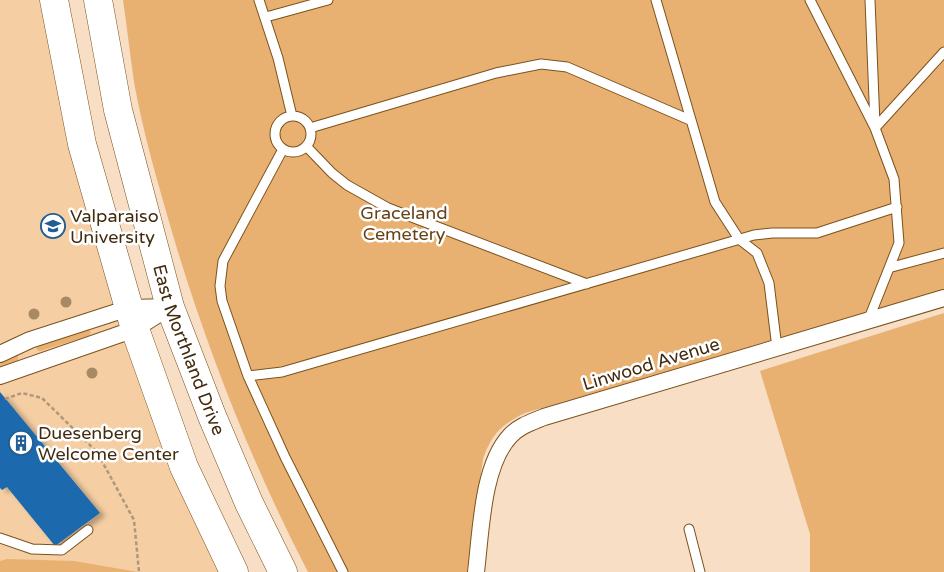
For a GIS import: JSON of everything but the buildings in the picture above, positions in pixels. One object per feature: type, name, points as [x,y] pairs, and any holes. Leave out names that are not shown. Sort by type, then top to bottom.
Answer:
[{"type":"highway","points":[[54,0],[82,144],[132,319],[184,467],[234,572]]},
{"type":"highway","name":"East Morthland Drive","points":[[98,0],[118,110],[170,307],[212,416],[249,503],[284,572]]},
{"type":"street","name":"Linwood Avenue","points":[[476,572],[493,467],[501,449],[511,435],[525,425],[544,417],[944,298]]},
{"type":"street","points":[[0,376],[132,319],[170,307]]},
{"type":"street","points":[[0,354],[30,340],[132,319]]},
{"type":"lane","points":[[260,0],[292,116]]},
{"type":"lane","points":[[266,18],[328,0]]},
{"type":"lane","points":[[656,0],[715,202],[739,240],[757,253],[769,283],[777,348]]},
{"type":"lane","points":[[810,0],[875,128],[894,179],[898,207],[899,243],[892,267],[868,321]]},
{"type":"lane","points":[[870,0],[875,128]]},
{"type":"lane","points":[[875,128],[944,52]]},
{"type":"lane","points":[[310,128],[496,73],[541,64],[567,67],[690,120]]},
{"type":"lane","points":[[292,116],[303,119],[310,128],[310,140],[306,146],[296,152],[283,149],[274,136],[275,129],[284,118],[292,116]]},
{"type":"lane","points":[[306,146],[332,173],[347,185],[388,208],[587,284]]},
{"type":"lane","points":[[283,149],[223,261],[220,275],[222,301],[248,376],[285,458],[343,572]]},
{"type":"lane","points":[[248,376],[282,372],[739,240],[772,233],[817,233],[898,207]]},
{"type":"lane","points":[[892,267],[944,253]]},
{"type":"lane","points":[[689,529],[700,572]]},
{"type":"lane","points":[[0,538],[32,549],[62,550],[88,530]]},
{"type":"path","points":[[6,399],[22,394],[42,398],[97,452],[134,520],[139,572]]},
{"type":"shaded area","name":"Valparaiso University","points":[[0,0],[54,0],[82,144],[234,572],[0,572]]},
{"type":"green space","name":"Graceland Cemetery","points":[[123,0],[944,0],[944,290],[525,413],[510,421],[498,431],[483,459],[467,572],[308,572],[268,490],[232,406],[200,320],[151,158],[134,82]]},
{"type":"green space","points":[[944,313],[944,572],[810,572],[810,534],[760,371]]},
{"type":"green space","points":[[89,328],[91,333],[88,336],[40,351],[37,350],[36,346]]},
{"type":"green space","points":[[18,355],[18,361],[0,369],[0,361]]},
{"type":"green space","points":[[7,559],[74,561],[138,572],[0,572],[0,561]]},
{"type":"place","name":"Valparaiso University","points":[[53,226]]},
{"type":"place","name":"Duesenberg Welcome Center","points":[[21,443]]}]
